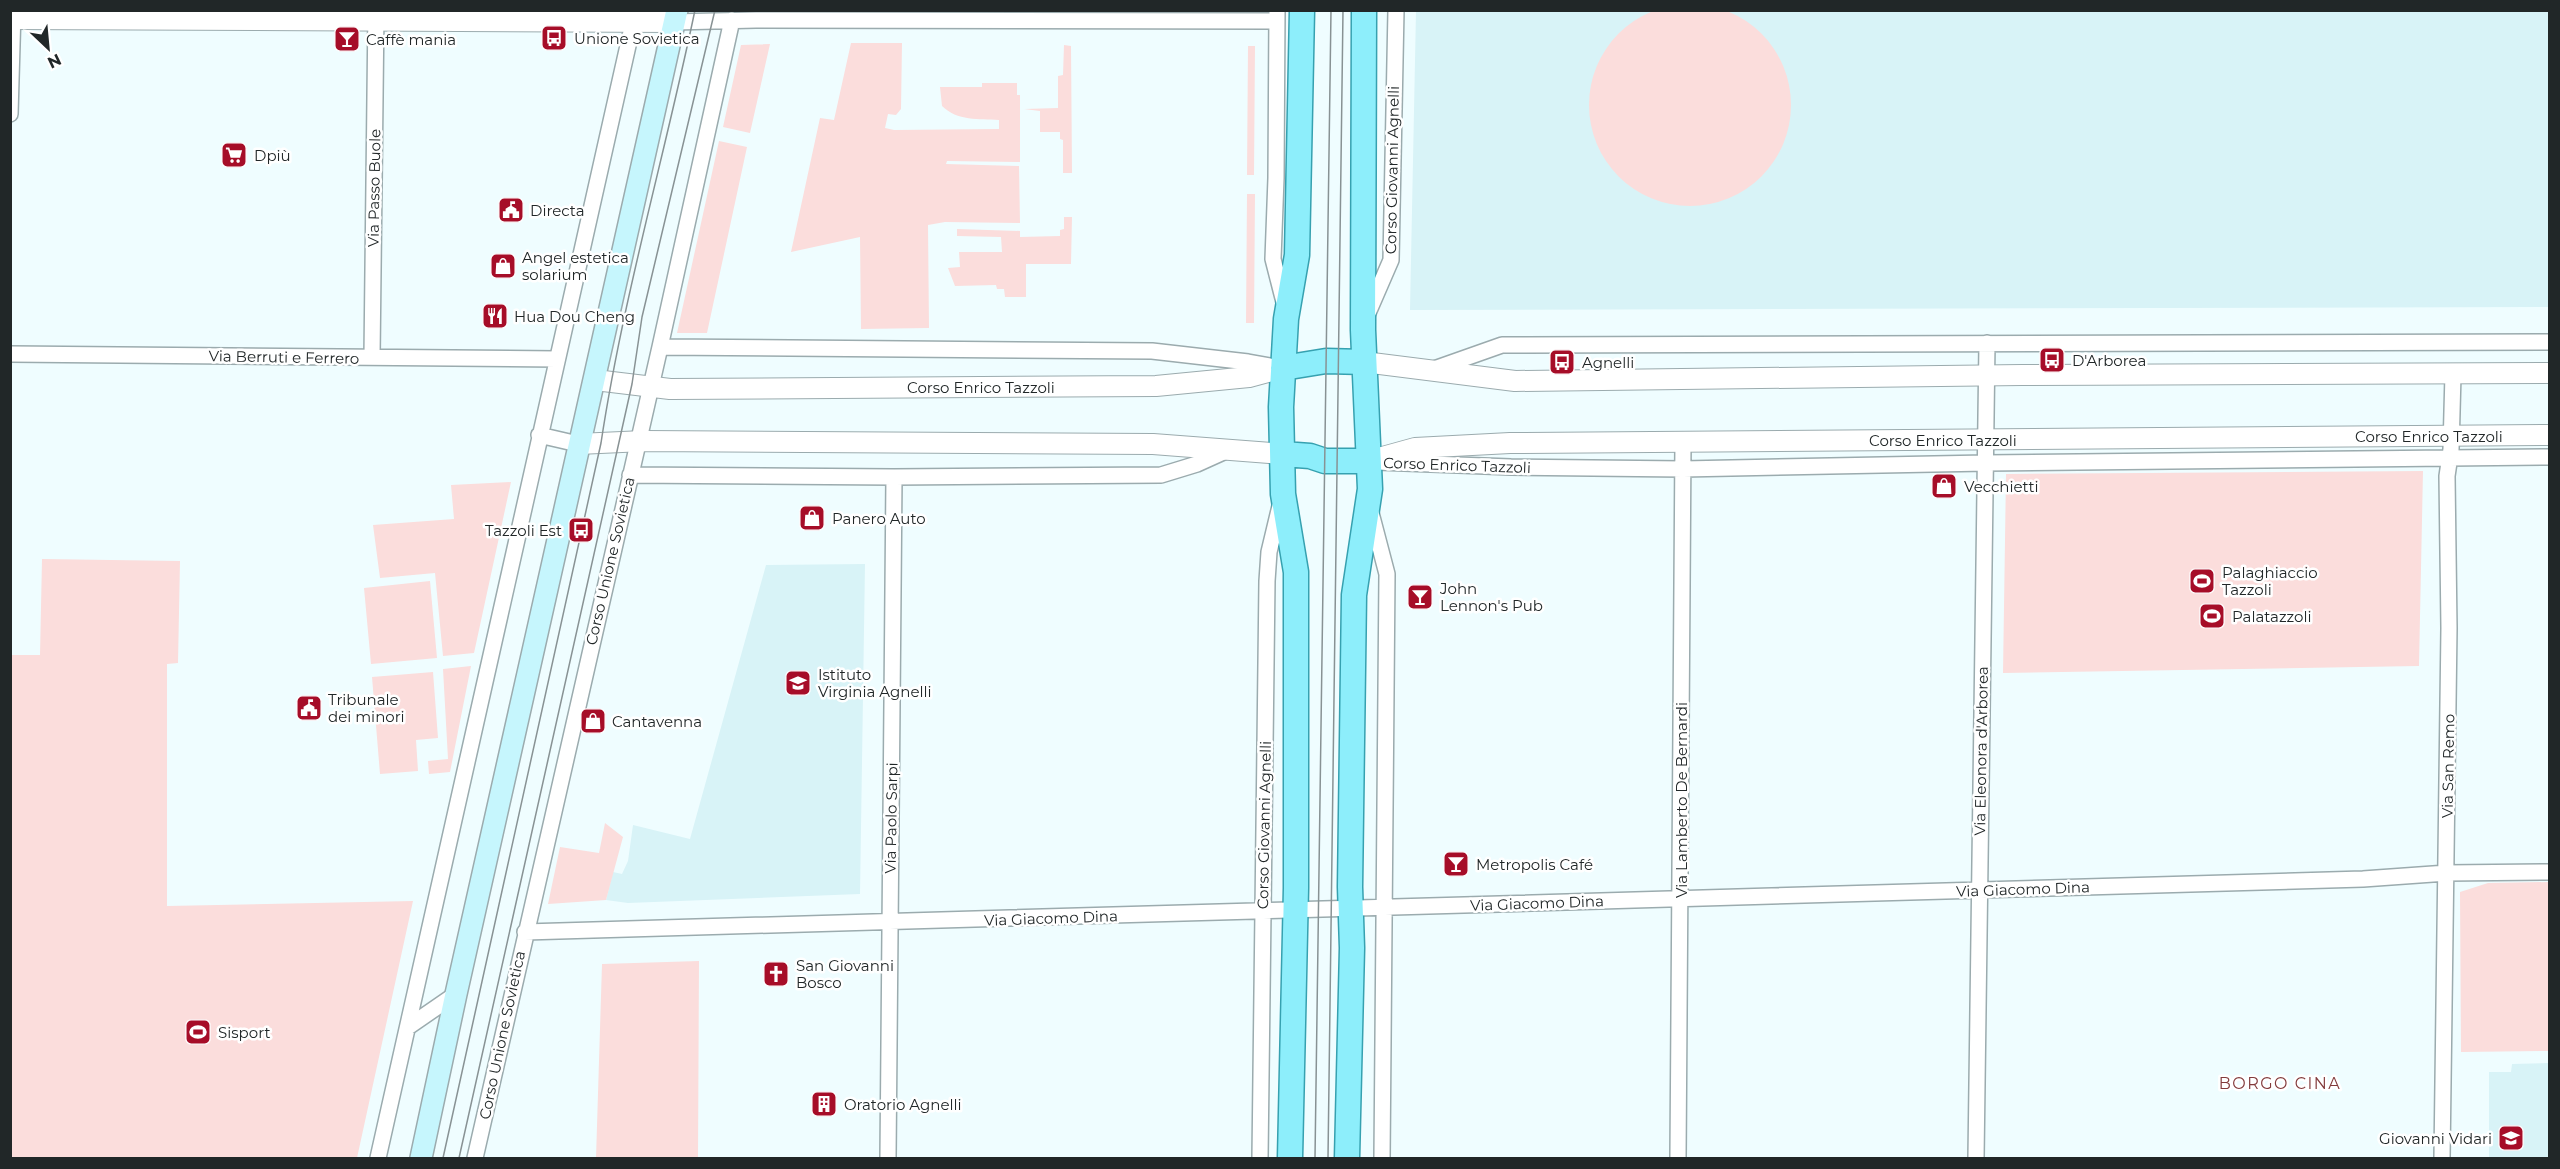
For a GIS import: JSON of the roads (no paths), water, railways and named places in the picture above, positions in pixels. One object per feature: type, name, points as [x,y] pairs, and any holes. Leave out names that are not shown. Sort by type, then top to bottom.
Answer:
[{"type":"main road","points":[[1302,10],[1298,255],[1287,313],[1282,368],[1326,361],[1364,362]]},
{"type":"main road","name":"Corso Giovanni Agnelli","points":[[1347,1158],[1354,595],[1370,489],[1363,324],[1364,10]]},
{"type":"main road","points":[[421,1158],[578,444],[595,380],[676,16]]},
{"type":"main road","name":"Corso Giovanni Agnelli","points":[[1282,368],[1283,494],[1296,572],[1296,910],[1290,1158]]},
{"type":"main road","points":[[1283,454],[1310,456],[1325,461],[1368,461]]},
{"type":"street","name":"Corso Giovanni Agnelli","points":[[1363,324],[1391,260],[1396,10]]},
{"type":"street","name":"Via Passo Buole","points":[[372,357],[376,15]]},
{"type":"street","points":[[10,114],[12,16],[635,15],[732,20],[1277,16],[1273,259],[1287,313]]},
{"type":"street","points":[[378,1158],[635,15]]},
{"type":"street","name":"Corso Unione Sovietica","points":[[475,1158],[651,387],[732,20]]},
{"type":"street","points":[[1434,369],[1502,345],[2550,342]]},
{"type":"street","name":"Via Eleonora d'Arborea","points":[[1976,1158],[1987,343]]},
{"type":"street","points":[[660,347],[1152,351],[1282,368]]},
{"type":"street","name":"Via Berruti e Ferrero","points":[[10,354],[557,359]]},
{"type":"street","points":[[1364,362],[1515,381],[2550,373]]},
{"type":"street","name":"Corso Enrico Tazzoli","points":[[595,380],[688,389],[1156,386],[1249,377],[1282,368]]},
{"type":"street","name":"Via San Remo","points":[[2442,1158],[2449,628],[2447,476],[2451,458],[2453,374]]},
{"type":"street","points":[[539,435],[578,444],[638,441],[1153,444],[1283,454]]},
{"type":"street","name":"Corso Enrico Tazzoli","points":[[1368,461],[1415,448],[1510,443],[2550,435]]},
{"type":"street","name":"Via Lamberto De Bernardi","points":[[1678,1158],[1683,442]]},
{"type":"street","points":[[630,475],[894,477],[1161,475],[1197,464],[1228,450]]},
{"type":"street","name":"Corso Enrico Tazzoli","points":[[1368,461],[1511,467],[1683,469],[1986,463],[2550,457]]},
{"type":"street","name":"Via Paolo Sarpi","points":[[888,1158],[894,477]]},
{"type":"street","name":"Corso Giovanni Agnelli","points":[[1260,1158],[1267,581],[1269,552],[1283,494]]},
{"type":"street","name":"Corso Giovanni Agnelli","points":[[1368,503],[1387,574],[1382,1158]]},
{"type":"street","name":"Via Giacomo Dina","points":[[525,932],[2405,878],[2447,873],[2550,872]]},
{"type":"street","points":[[408,1028],[456,994]]},
{"type":"tram line","points":[[443,1158],[601,443],[632,280],[695,10]]},
{"type":"tram line","points":[[459,1158],[632,384],[642,317],[715,10]]},
{"type":"tram line","points":[[1315,1158],[1331,10]]},
{"type":"tram line","points":[[1328,1158],[1343,10]]},
{"type":"place","name":"Unione Sovietica","points":[[554,38]]},
{"type":"place","name":"Caffè mania","points":[[347,39]]},
{"type":"place","name":"Dpiù","points":[[234,155]]},
{"type":"place","name":"Directa","points":[[511,210]]},
{"type":"place","name":"Angel estetica solarium","points":[[503,266]]},
{"type":"place","name":"Hua Dou Cheng","points":[[495,316]]},
{"type":"place","name":"D'Arborea","points":[[2052,360]]},
{"type":"place","name":"Agnelli","points":[[1562,362]]},
{"type":"place","name":"Vecchietti","points":[[1944,486]]},
{"type":"place","name":"Panero Auto","points":[[812,518]]},
{"type":"place","name":"Tazzoli Est","points":[[581,530]]},
{"type":"place","name":"Palaghiaccio Tazzoli","points":[[2202,581]]},
{"type":"place","name":"John Lennon's Pub","points":[[1420,597]]},
{"type":"place","name":"Palatazzoli","points":[[2212,616]]},
{"type":"place","name":"Istituto Virginia Agnelli","points":[[798,683]]},
{"type":"place","name":"Tribunale dei minori","points":[[309,708]]},
{"type":"place","name":"Cantavenna","points":[[593,721]]},
{"type":"place","name":"Metropolis Café","points":[[1456,864]]},
{"type":"place","name":"San Giovanni Bosco","points":[[776,974]]},
{"type":"place","name":"Sisport","points":[[198,1032]]},
{"type":"place","name":"Oratorio Agnelli","points":[[824,1104]]},
{"type":"place","name":"Giovanni Vidari","points":[[2511,1138]]},
{"type":"district","name":"BORGO CINA","points":[[2280,1083]]}]
